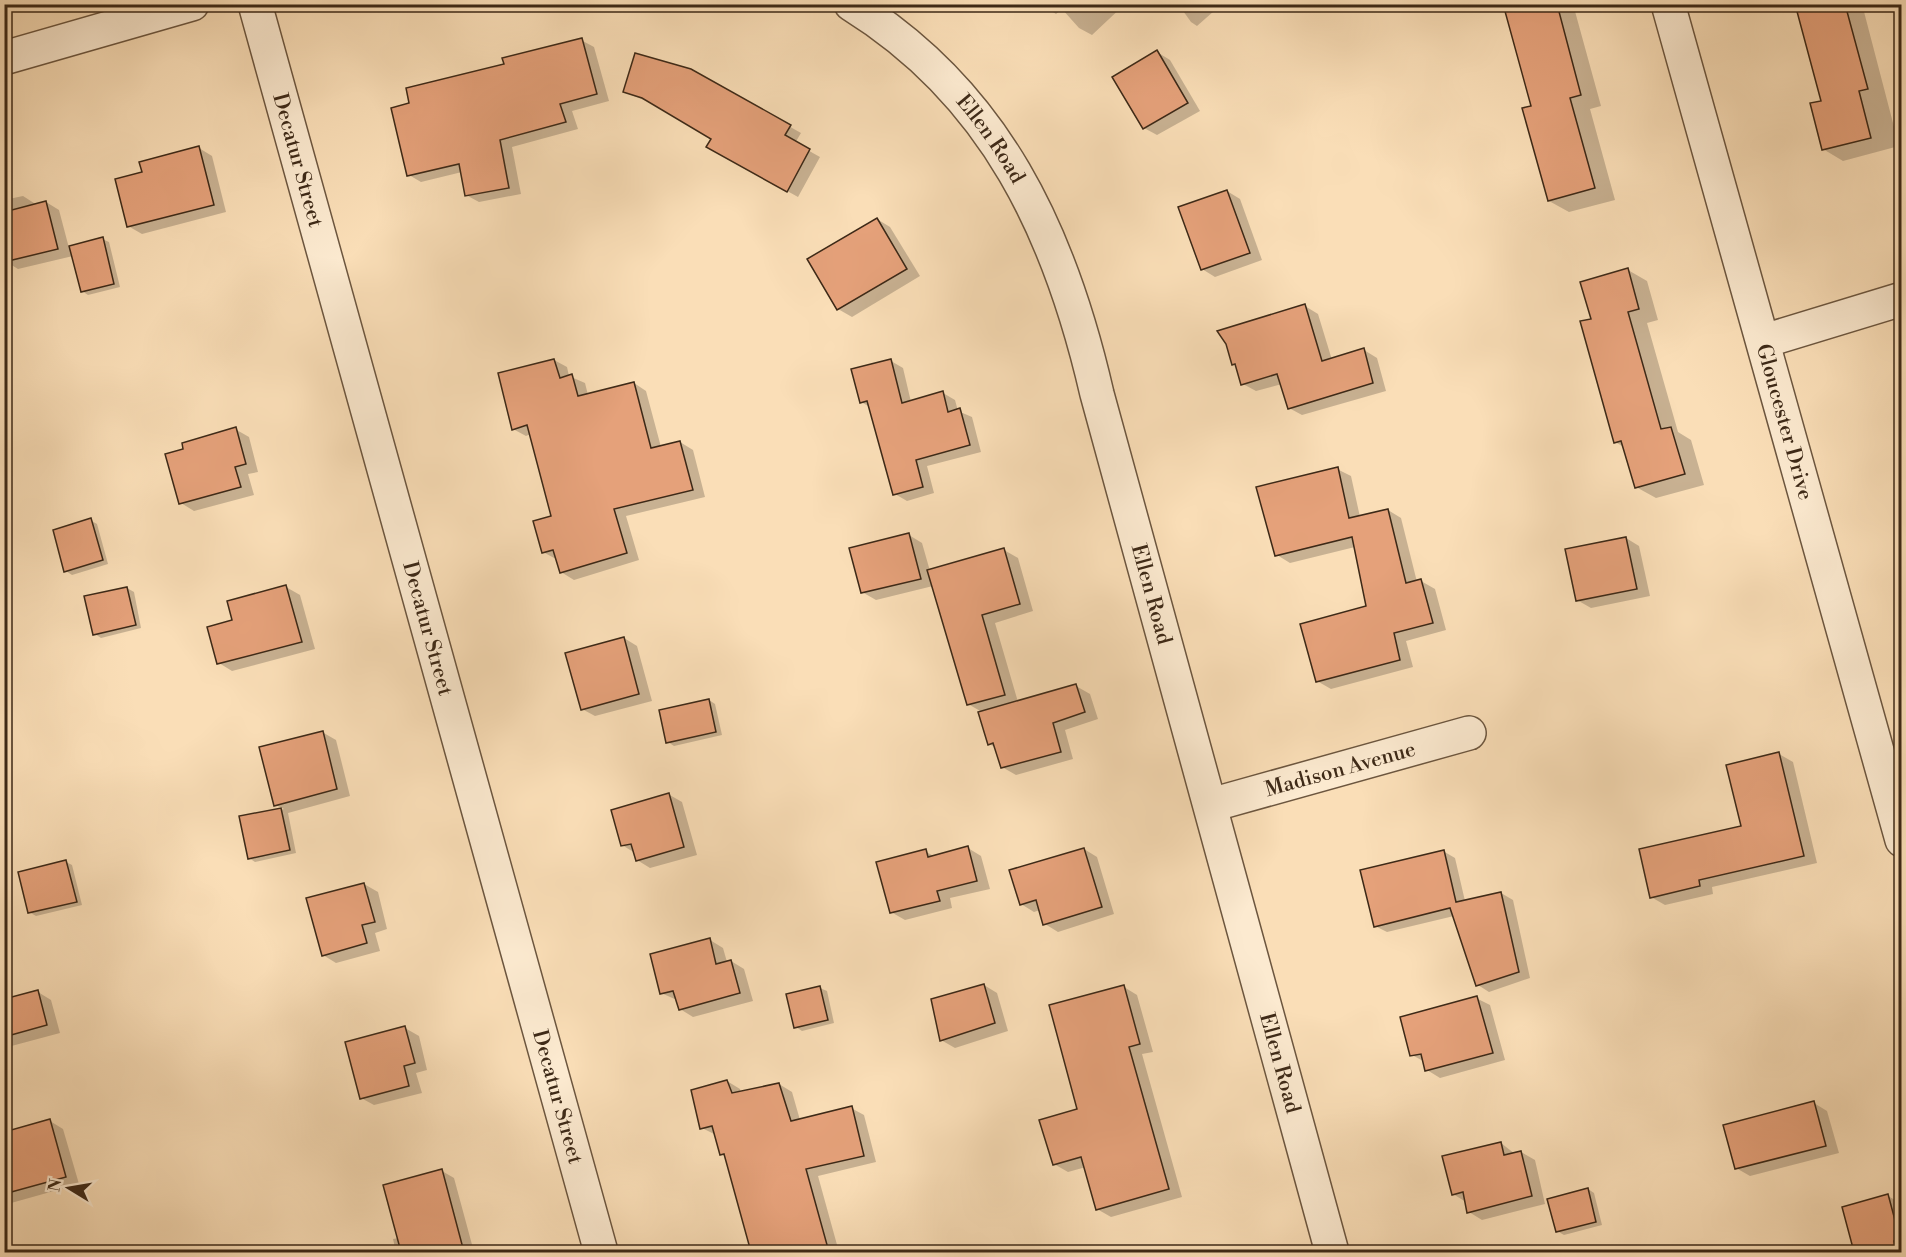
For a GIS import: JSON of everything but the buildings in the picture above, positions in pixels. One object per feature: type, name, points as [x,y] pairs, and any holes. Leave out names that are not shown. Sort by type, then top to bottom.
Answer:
[{"type":"street","points":[[4,58],[192,4]]},
{"type":"street","name":"Decatur Street","points":[[255,4],[601,1252]]},
{"type":"street","name":"Ellen Road","points":[[851,4],[900,39],[942,76],[980,119],[1029,197],[1059,260],[1081,326],[1096,394],[1211,805],[1332,1252]]},
{"type":"street","name":"Gloucester Drive","points":[[1668,4],[1902,840]]},
{"type":"street","points":[[1764,341],[1902,299]]},
{"type":"street","name":"Madison Avenue","points":[[1211,805],[1469,733]]}]
